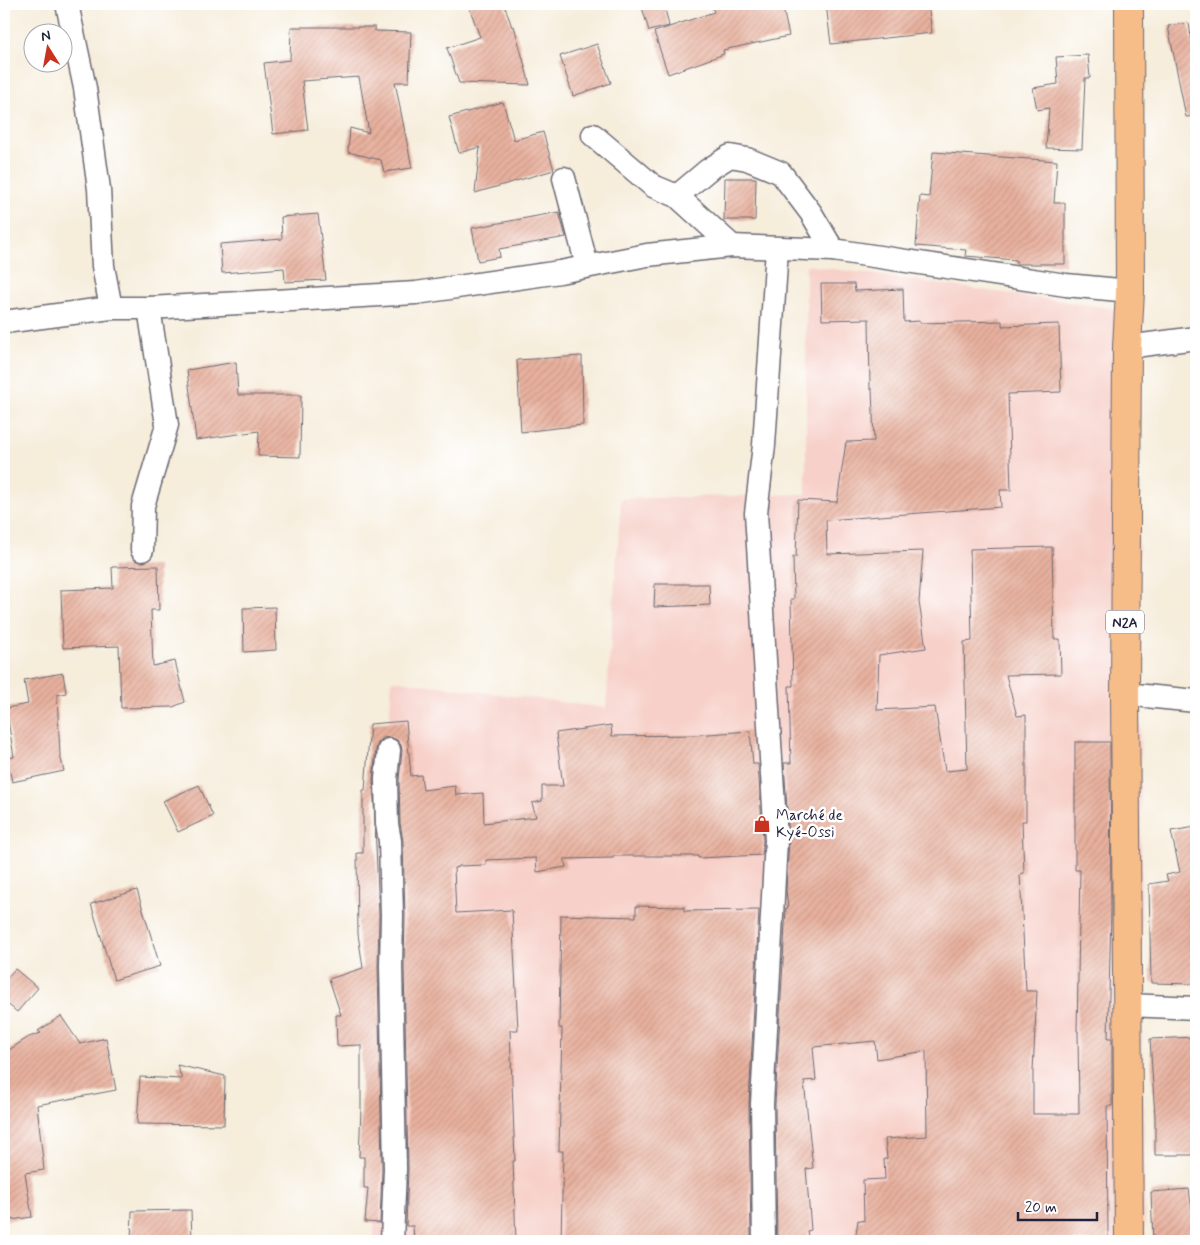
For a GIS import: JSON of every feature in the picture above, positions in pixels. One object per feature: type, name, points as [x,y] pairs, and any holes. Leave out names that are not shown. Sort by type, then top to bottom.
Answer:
[{"type":"highway","name":"N2A","points":[[1128,4],[1130,291],[1127,347],[1125,694],[1129,1241]]},
{"type":"street","points":[[67,4],[85,88],[99,189],[103,266],[111,308]]},
{"type":"street","points":[[593,136],[654,186],[677,196],[732,246]]},
{"type":"street","points":[[677,196],[708,170],[730,156],[747,158],[781,173],[811,212],[833,250]]},
{"type":"street","points":[[564,178],[587,266]]},
{"type":"street","points":[[4,322],[111,308],[149,308],[416,293],[647,255],[732,246],[833,250],[1066,285],[1130,291]]},
{"type":"street","points":[[764,1241],[762,1104],[776,840],[756,513],[764,445],[777,249]]},
{"type":"street","points":[[142,550],[143,506],[167,425],[149,308]]},
{"type":"street","points":[[1127,347],[1196,338]]},
{"type":"street","points":[[1125,694],[1196,701]]},
{"type":"street","points":[[389,750],[386,779],[386,824],[390,841],[392,915],[395,1169],[392,1241]]},
{"type":"street","points":[[1128,1005],[1196,1008]]},
{"type":"shaded area","name":"Marché de Kyé-Ossi","points":[[806,265],[1138,312],[1145,1241],[374,1241],[376,940],[392,680],[606,708],[621,499],[806,494]]},
{"type":"building","points":[[468,4],[504,4],[512,27],[514,26],[530,85],[459,83],[447,48],[480,37]]},
{"type":"building","points":[[641,4],[664,4],[669,26],[649,31]]},
{"type":"building","points":[[711,4],[782,4],[789,36],[723,50],[724,54],[668,74],[654,32],[714,12]]},
{"type":"building","points":[[826,4],[928,4],[932,33],[831,44]]},
{"type":"building","points":[[1189,23],[1193,52],[1196,51],[1196,116],[1186,117],[1168,26]]},
{"type":"building","points":[[291,27],[375,27],[375,31],[411,32],[409,82],[395,82],[412,168],[384,172],[381,160],[348,152],[350,128],[369,133],[359,77],[302,81],[308,130],[273,134],[264,63],[290,60]]},
{"type":"building","points":[[597,44],[611,83],[573,96],[560,56]]},
{"type":"building","points":[[1088,55],[1090,78],[1085,78],[1082,149],[1046,148],[1049,108],[1037,110],[1033,88],[1058,84],[1056,57]]},
{"type":"building","points":[[503,102],[514,140],[543,132],[554,170],[475,193],[480,147],[459,153],[449,117]]},
{"type":"building","points":[[933,152],[1057,161],[1054,203],[1065,203],[1065,264],[1016,264],[1016,260],[965,256],[966,250],[916,246],[920,196],[929,197]]},
{"type":"building","points":[[725,178],[756,178],[755,220],[724,220]]},
{"type":"building","points":[[559,212],[566,237],[499,249],[500,257],[478,261],[472,228]]},
{"type":"building","points":[[318,214],[326,280],[285,282],[284,268],[222,273],[220,244],[282,239],[281,217]]},
{"type":"building","points":[[821,284],[854,284],[855,291],[903,289],[904,322],[1002,321],[1002,326],[1059,324],[1061,392],[1008,394],[1011,490],[1000,490],[1001,507],[826,520],[827,554],[923,551],[919,602],[926,648],[879,655],[877,710],[935,707],[945,771],[967,769],[964,642],[972,641],[970,549],[1052,547],[1054,639],[1060,639],[1061,674],[1006,675],[1017,716],[1026,715],[1026,821],[1022,821],[1024,873],[1020,874],[1026,991],[1037,991],[1033,1114],[1079,1114],[1077,1031],[1080,870],[1075,870],[1075,742],[1110,742],[1111,911],[1108,1038],[1112,1038],[1112,1106],[1107,1106],[1108,1241],[855,1241],[858,1220],[864,1221],[863,1180],[885,1179],[884,1159],[887,1159],[885,1139],[927,1136],[926,1051],[877,1059],[875,1041],[813,1047],[816,1080],[804,1081],[813,1168],[806,1169],[811,1230],[807,1231],[809,1241],[777,1241],[775,1104],[786,908],[788,908],[786,890],[789,839],[784,763],[791,763],[789,686],[793,686],[791,599],[794,599],[793,557],[796,557],[798,500],[837,502],[846,442],[874,441],[872,389],[870,389],[869,319],[822,320]]},
{"type":"building","points":[[582,356],[583,425],[521,432],[517,360]]},
{"type":"building","points":[[236,362],[238,395],[301,395],[300,457],[258,456],[259,431],[196,440],[187,370]]},
{"type":"building","points":[[158,566],[159,610],[151,610],[153,666],[175,661],[185,702],[173,707],[121,708],[119,646],[63,648],[61,590],[113,588],[112,567]]},
{"type":"building","points":[[655,584],[709,584],[710,605],[654,607]]},
{"type":"building","points":[[275,607],[276,650],[244,652],[243,608]]},
{"type":"building","points":[[63,673],[66,693],[57,695],[60,755],[64,771],[12,782],[7,758],[14,757],[6,708],[28,704],[24,680]]},
{"type":"building","points":[[406,721],[411,776],[421,775],[423,790],[455,786],[456,795],[483,793],[484,823],[536,817],[532,803],[542,801],[542,786],[563,786],[556,733],[611,725],[612,736],[695,735],[750,731],[753,764],[758,764],[763,840],[762,855],[698,858],[698,856],[613,856],[613,858],[564,859],[566,867],[537,872],[536,858],[486,860],[486,865],[459,866],[454,868],[456,913],[512,910],[518,1030],[510,1030],[516,1241],[414,1241],[413,1226],[406,1226],[408,1169],[404,966],[405,915],[399,780],[402,751],[401,745],[397,740],[390,737],[383,738],[378,743],[373,779],[379,915],[378,966],[382,1169],[380,1223],[365,1222],[368,1188],[364,1188],[364,1157],[359,1157],[361,1045],[337,1046],[336,1015],[341,1015],[329,979],[363,968],[358,934],[357,853],[363,853],[363,790],[365,790],[370,724]]},
{"type":"building","points":[[199,785],[213,816],[178,832],[163,801]]},
{"type":"building","points":[[1196,827],[1194,984],[1151,983],[1149,884],[1168,881],[1166,875],[1180,872],[1171,831]]},
{"type":"building","points":[[137,890],[160,966],[114,980],[91,904]]},
{"type":"building","points":[[636,906],[684,907],[684,911],[759,910],[749,1103],[751,1241],[561,1241],[563,1151],[559,1151],[562,1028],[559,1028],[561,915],[636,917]]},
{"type":"building","points":[[15,969],[38,988],[17,1012],[4,1001],[4,981]]},
{"type":"building","points":[[61,1016],[80,1044],[106,1038],[116,1090],[37,1105],[44,1170],[25,1173],[32,1217],[4,1221],[4,1053],[29,1037],[41,1033],[38,1031]]},
{"type":"building","points":[[1196,1037],[1196,1155],[1155,1155],[1155,1117],[1150,1039]]},
{"type":"building","points":[[177,1065],[225,1076],[224,1125],[137,1124],[140,1077],[182,1079]]},
{"type":"building","points":[[1189,1189],[1196,1241],[1153,1241],[1151,1192]]},
{"type":"building","points":[[191,1210],[192,1241],[131,1241],[132,1211]]},
{"type":"place","name":"Marché de Kyé-Ossi","points":[[762,824]]}]
